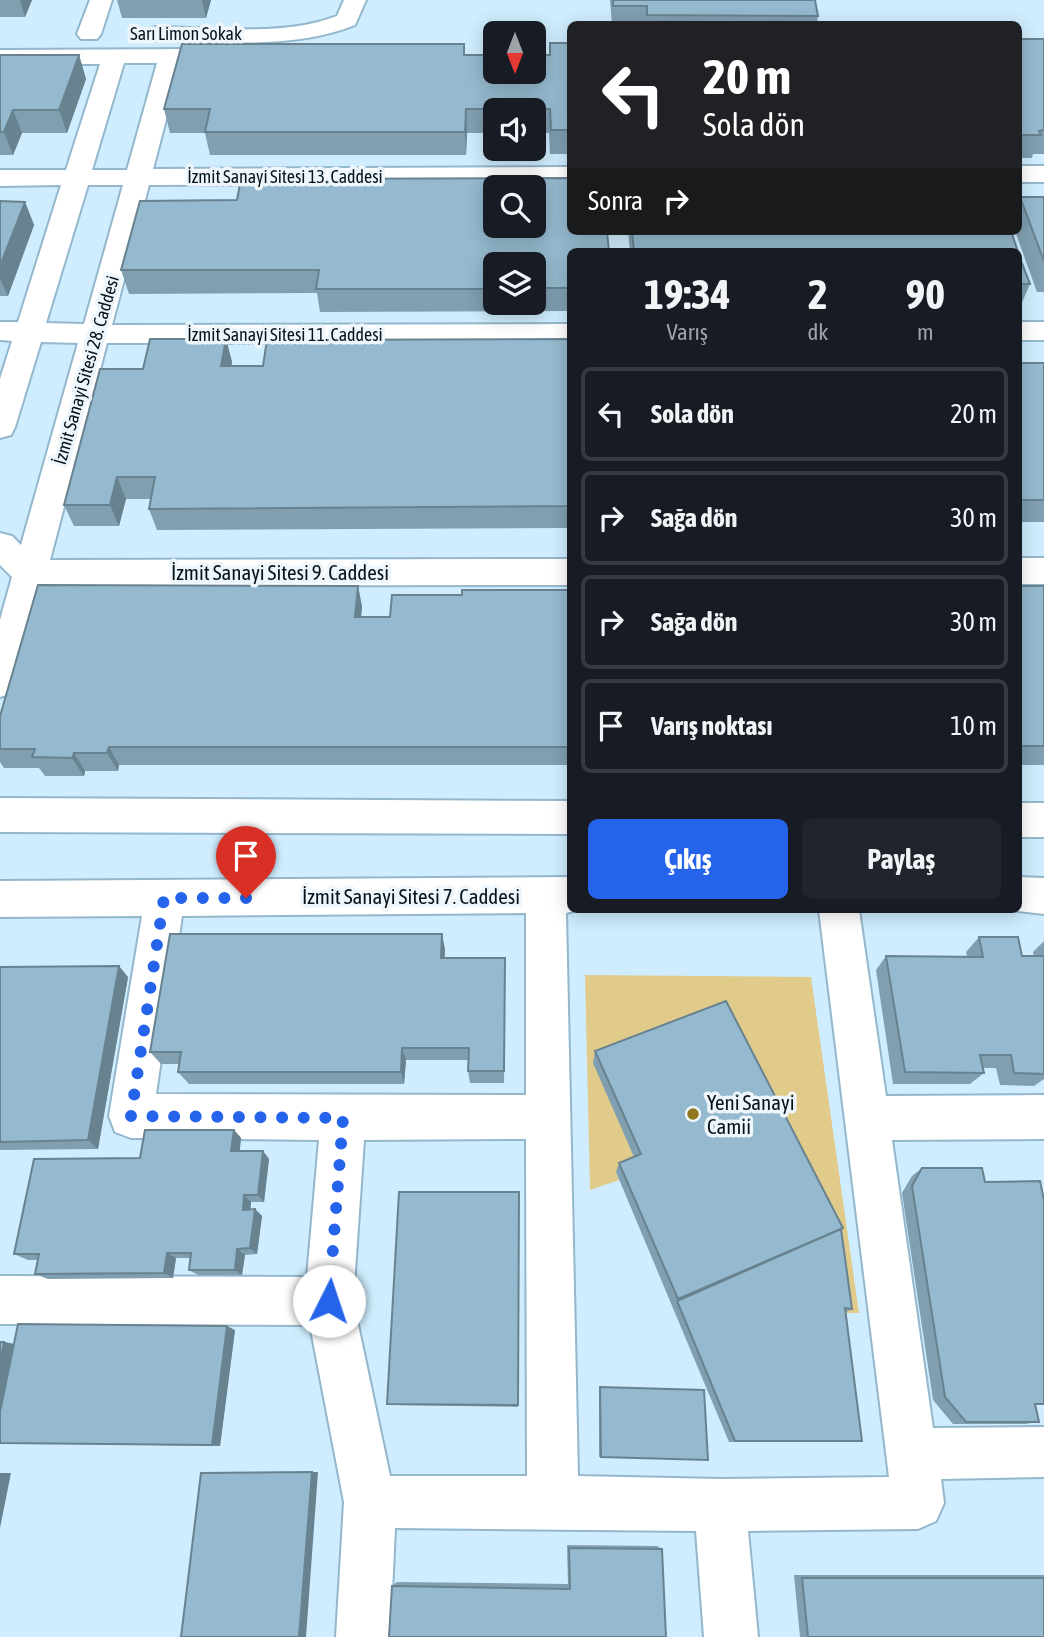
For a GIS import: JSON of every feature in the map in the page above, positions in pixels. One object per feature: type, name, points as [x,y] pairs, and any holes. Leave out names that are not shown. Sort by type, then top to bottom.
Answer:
[{"type":"street","points":[[89,34],[101,0]]},
{"type":"street","name":"Sarı Limon Sokak","points":[[138,34],[290,33],[323,29],[347,20],[352,15],[355,0]]},
{"type":"street","name":"Sarı Limon Sokak","points":[[0,35],[89,34],[113,45]]},
{"type":"street","points":[[0,427],[14,331],[78,177],[113,45]]},
{"type":"street","points":[[0,57],[113,45],[170,57],[279,56]]},
{"type":"street","name":"İzmit Sanayi Sitesi 28. Caddesi","points":[[0,683],[170,57]]},
{"type":"street","points":[[1022,174],[1044,174]]},
{"type":"street","name":"İzmit Sanayi Sitesi 13. Caddesi","points":[[0,178],[567,175]]},
{"type":"street","name":"İzmit Sanayi Sitesi 11. Caddesi","points":[[14,331],[96,334],[567,333]]},
{"type":"street","points":[[1022,331],[1044,331]]},
{"type":"street","points":[[0,545],[29,573]]},
{"type":"street","points":[[1022,571],[1044,571]]},
{"type":"street","name":"İzmit Sanayi Sitesi 9. Caddesi","points":[[29,573],[567,572]]},
{"type":"street","points":[[0,815],[567,818]]},
{"type":"street","points":[[1022,820],[1044,820]]},
{"type":"street","points":[[553,1502],[548,1117],[558,895]]},
{"type":"street","name":"İzmit Sanayi Sitesi 7. Caddesi","points":[[0,900],[558,895]]},
{"type":"street","points":[[1022,895],[1044,896]]},
{"type":"street","points":[[164,898],[131,1116],[548,1117]]},
{"type":"street","points":[[370,1502],[720,1505],[918,1503],[839,913]]},
{"type":"street","points":[[867,1118],[1044,1117]]},
{"type":"street","points":[[343,1118],[329,1301],[370,1502],[363,1637]]},
{"type":"street","points":[[0,1300],[329,1301]]},
{"type":"street","points":[[911,1454],[1044,1452]]},
{"type":"street","points":[[720,1505],[731,1637]]},
{"type":"shaded area","points":[[585,975],[811,977],[859,1313],[844,1313],[637,1164],[616,1172],[619,1180],[590,1190]]},
{"type":"building","points":[[613,0],[815,0],[818,16],[647,15],[647,6],[613,6]]},
{"type":"building","points":[[1022,39],[1044,39],[1044,130],[1039,131],[1041,135],[1022,135]]},
{"type":"building","points":[[550,43],[567,43],[567,130],[551,130],[550,109],[546,109],[546,98],[483,98],[483,109],[466,109],[465,132],[205,132],[210,109],[164,109],[182,44],[464,44],[464,55],[483,55],[483,84],[546,84],[546,55],[550,55]]},
{"type":"building","points":[[0,55],[79,55],[59,110],[13,110],[4,132],[0,132]]},
{"type":"building","points":[[483,178],[483,238],[546,238],[546,178],[567,178],[567,235],[607,235],[609,248],[567,248],[567,288],[546,288],[546,252],[483,252],[483,289],[316,289],[319,270],[121,270],[140,201],[237,200],[241,179]]},
{"type":"building","points":[[1022,197],[1044,197],[1044,261],[1022,202]]},
{"type":"building","points":[[0,201],[25,202],[0,266]]},
{"type":"building","points":[[632,235],[1012,235],[1017,248],[634,248]]},
{"type":"building","points":[[1022,263],[1030,284],[1022,284]]},
{"type":"building","points":[[150,339],[226,339],[221,366],[263,366],[267,340],[567,339],[567,506],[149,509],[155,477],[117,477],[110,505],[64,505],[100,369],[143,369]]},
{"type":"building","points":[[1022,363],[1044,363],[1044,500],[1022,500]]},
{"type":"building","points":[[38,585],[358,586],[355,617],[390,617],[392,595],[462,595],[462,590],[567,590],[567,747],[109,747],[107,753],[74,753],[72,758],[32,757],[35,749],[0,749],[0,716]]},
{"type":"building","points":[[1022,586],[1044,586],[1044,746],[1022,746]]},
{"type":"building","points":[[170,934],[442,934],[441,958],[505,958],[504,1071],[468,1071],[469,1048],[402,1048],[401,1072],[178,1072],[181,1052],[150,1052]]},
{"type":"building","points":[[979,937],[1018,937],[1022,956],[1044,956],[1044,1074],[1014,1073],[1011,1055],[980,1055],[984,1073],[905,1072],[886,956],[983,957]]},
{"type":"building","points":[[119,966],[88,1140],[0,1142],[0,967]]},
{"type":"building","name":"Yeni Sanayi Camii","points":[[726,1001],[843,1228],[678,1299],[619,1163],[641,1154],[595,1051]]},
{"type":"building","points":[[145,1130],[234,1130],[231,1151],[263,1151],[258,1195],[244,1195],[243,1210],[255,1209],[250,1248],[237,1249],[235,1270],[189,1270],[191,1253],[167,1253],[164,1273],[35,1274],[39,1254],[14,1254],[34,1159],[140,1158]]},
{"type":"building","points":[[922,1168],[982,1168],[985,1182],[1040,1181],[1044,1200],[1044,1404],[1035,1404],[1039,1422],[966,1422],[945,1397],[912,1186]]},
{"type":"building","points":[[399,1192],[519,1192],[518,1405],[387,1404]]},
{"type":"building","points":[[841,1229],[852,1309],[845,1308],[862,1441],[735,1441],[677,1301]]},
{"type":"building","points":[[18,1324],[227,1326],[212,1445],[0,1443],[0,1412]]},
{"type":"building","points":[[0,1342],[4,1342],[0,1363]]},
{"type":"building","points":[[600,1387],[704,1390],[708,1460],[601,1457]]},
{"type":"building","points":[[312,1472],[299,1637],[181,1637],[201,1473]]},
{"type":"building","points":[[569,1548],[662,1549],[666,1637],[389,1637],[392,1586],[570,1589]]},
{"type":"building","points":[[802,1578],[1044,1578],[1044,1637],[808,1637]]},
{"type":"place","name":"Yeni Sanayi Camii","points":[[693,1114]]},
{"type":"route","points":[[246,898],[164,898],[131,1116],[343,1118],[329,1301]]}]
